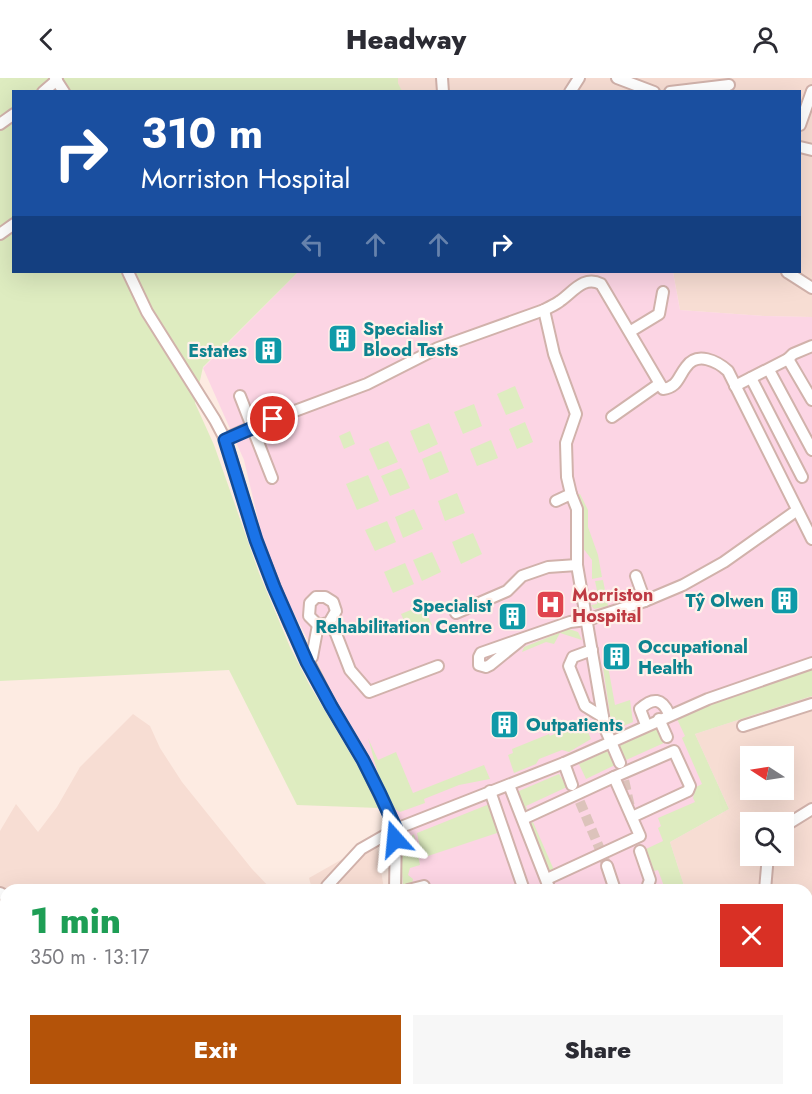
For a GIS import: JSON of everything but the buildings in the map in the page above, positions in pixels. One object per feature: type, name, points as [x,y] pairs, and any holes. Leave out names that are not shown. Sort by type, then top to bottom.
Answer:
[{"type":"street","points":[[617,78],[649,90]]},
{"type":"street","points":[[45,90],[56,79]]},
{"type":"street","points":[[687,90],[729,85]]},
{"type":"street","points":[[801,121],[812,91]]},
{"type":"street","points":[[128,273],[147,312],[215,420],[225,440],[274,587],[307,662],[363,760],[396,829],[395,884]]},
{"type":"street","points":[[790,273],[812,288]]},
{"type":"street","points":[[225,440],[252,427],[367,384],[438,348],[544,310],[558,303],[581,284],[597,282],[601,284],[631,331],[663,389],[675,385],[686,365],[691,361],[706,358],[720,363],[728,371],[812,539]]},
{"type":"street","points":[[631,331],[659,314],[663,292]]},
{"type":"street","points":[[544,310],[554,354],[576,414],[566,443],[567,477],[577,509],[577,565],[605,728],[620,763]]},
{"type":"street","points":[[735,386],[788,359],[793,354],[810,350]]},
{"type":"street","points":[[788,359],[791,360],[812,400]]},
{"type":"street","points":[[768,370],[812,450]]},
{"type":"street","points":[[751,378],[802,477]]},
{"type":"street","points":[[612,417],[659,384]]},
{"type":"street","points":[[240,396],[272,478]]},
{"type":"street","points":[[555,501],[571,494]]},
{"type":"street","points":[[522,639],[570,622],[587,620],[645,601],[683,585],[724,562],[796,511]]},
{"type":"street","points":[[456,614],[507,591],[522,576],[548,567],[577,565]]},
{"type":"street","points":[[636,576],[645,601]]},
{"type":"street","points":[[307,662],[312,657],[324,624],[333,626],[350,670],[369,692],[438,666]]},
{"type":"street","points":[[592,650],[573,657],[569,666],[585,706],[603,717]]},
{"type":"street","points":[[329,884],[361,849],[396,829],[564,763],[708,699],[812,663]]},
{"type":"street","points":[[646,725],[640,709],[652,702],[659,701],[665,704],[667,737]]},
{"type":"street","points":[[743,726],[812,704]]},
{"type":"street","points":[[523,819],[674,750],[690,786],[688,791],[632,817]]},
{"type":"street","points":[[564,763],[572,785]]},
{"type":"street","points":[[509,784],[548,884],[640,836],[614,777]]},
{"type":"street","points":[[490,792],[522,884]]},
{"type":"street","points":[[794,821],[812,810]]},
{"type":"street","points":[[640,851],[650,880],[648,884]]},
{"type":"street","points":[[607,866],[613,884]]},
{"type":"street","points":[[766,884],[767,866]]},
{"type":"shaded area","points":[[398,78],[812,78],[812,317],[680,310],[673,273],[801,273],[801,90],[401,90]]},
{"type":"shaded area","name":"Morriston Hospital","points":[[297,273],[673,273],[680,310],[812,317],[812,696],[695,734],[729,809],[670,842],[683,884],[403,884],[396,816],[381,779],[334,700],[310,644],[269,566],[244,460],[203,368]]},
{"type":"shaded area","points":[[812,696],[812,884],[683,884],[670,842],[729,809],[695,734]]},
{"type":"shaded area","points":[[133,714],[150,726],[160,748],[182,782],[266,884],[0,884],[0,831],[16,804],[38,832],[57,807],[80,767]]},
{"type":"shaded area","points":[[376,840],[383,884],[311,884],[309,878]]},
{"type":"green space","points":[[0,78],[398,78],[402,90],[12,90],[12,273],[297,273],[203,367],[195,403],[214,445],[259,573],[290,647],[309,684],[373,792],[379,808],[297,805],[229,670],[0,681]]},
{"type":"green space","points":[[515,386],[524,408],[506,415],[497,394]]},
{"type":"green space","points":[[474,404],[482,426],[463,434],[454,412]]},
{"type":"green space","points":[[525,422],[533,442],[517,449],[509,429]]},
{"type":"green space","points":[[429,423],[438,444],[419,453],[410,431]]},
{"type":"green space","points":[[350,431],[355,444],[344,449],[339,436]]},
{"type":"green space","points":[[491,440],[498,458],[477,466],[470,449]]},
{"type":"green space","points":[[388,441],[398,462],[378,470],[369,449]]},
{"type":"green space","points":[[441,451],[449,472],[430,480],[422,459]]},
{"type":"green space","points":[[401,468],[410,488],[390,496],[381,476]]},
{"type":"green space","points":[[368,475],[379,501],[357,510],[346,484]]},
{"type":"green space","points":[[457,493],[465,513],[445,521],[438,501]]},
{"type":"green space","points":[[580,494],[588,510],[588,527],[598,555],[602,577],[592,579],[592,560],[583,548],[582,508],[578,495]]},
{"type":"green space","points":[[414,509],[423,529],[403,538],[395,517]]},
{"type":"green space","points":[[387,521],[396,542],[375,551],[365,530]]},
{"type":"green space","points":[[473,533],[482,554],[461,564],[452,542]]},
{"type":"green space","points":[[432,552],[441,572],[422,581],[413,560]]},
{"type":"green space","points":[[405,563],[414,584],[393,593],[384,572]]},
{"type":"green space","points":[[603,580],[608,606],[594,609],[591,605],[597,604],[599,600],[595,581]]},
{"type":"green space","points":[[423,605],[432,625],[410,634],[401,614]]},
{"type":"green space","points":[[569,629],[578,632],[582,640],[560,633],[554,644],[546,642],[522,652],[524,647]]},
{"type":"green space","points":[[608,666],[615,705],[630,700],[633,722],[621,727],[614,725],[611,721],[603,668]]},
{"type":"green space","points":[[812,669],[812,696],[695,734],[729,809],[670,842],[683,884],[663,884],[658,870],[654,871],[646,849],[663,841],[658,828],[661,826],[658,818],[695,802],[693,798],[696,787],[702,784],[682,738],[685,736],[677,719],[689,714],[688,711]]},
{"type":"green space","points":[[583,721],[591,739],[569,752],[562,750],[539,759],[536,764],[514,773],[508,755],[513,753],[512,749],[549,734],[550,736]]},
{"type":"green space","points":[[658,728],[666,742],[624,761],[619,746]]},
{"type":"green space","points":[[368,738],[378,760],[396,752],[413,793],[484,765],[490,779],[459,785],[424,799],[425,803],[400,812],[388,799]]},
{"type":"green space","points":[[607,751],[615,765],[586,779],[579,764]]},
{"type":"green space","points":[[559,774],[567,787],[526,806],[527,813],[519,791]]},
{"type":"green space","points":[[492,803],[499,831],[497,833],[422,858],[417,833]]},
{"type":"green space","points":[[533,822],[554,870],[548,873],[527,825]]},
{"type":"green space","points":[[414,834],[420,865],[410,868],[408,875],[413,879],[412,884],[403,884],[403,851]]},
{"type":"tunnel","points":[[621,766],[630,807]]},
{"type":"tunnel","points":[[574,788],[607,866]]},
{"type":"place","name":"Specialist Blood Tests","points":[[342,339]]},
{"type":"place","name":"Estates","points":[[268,351]]},
{"type":"place","name":"Tŷ Olwen","points":[[785,601]]},
{"type":"place","name":"Morriston Hospital","points":[[551,605]]},
{"type":"place","name":"Specialist Rehabilitation Centre","points":[[513,616]]},
{"type":"place","name":"Occupational Health","points":[[617,657]]},
{"type":"place","name":"Outpatients","points":[[505,725]]},
{"type":"route","points":[[273,419],[225,440],[256,540],[274,587],[307,662],[380,794],[396,829],[395,839]]}]
